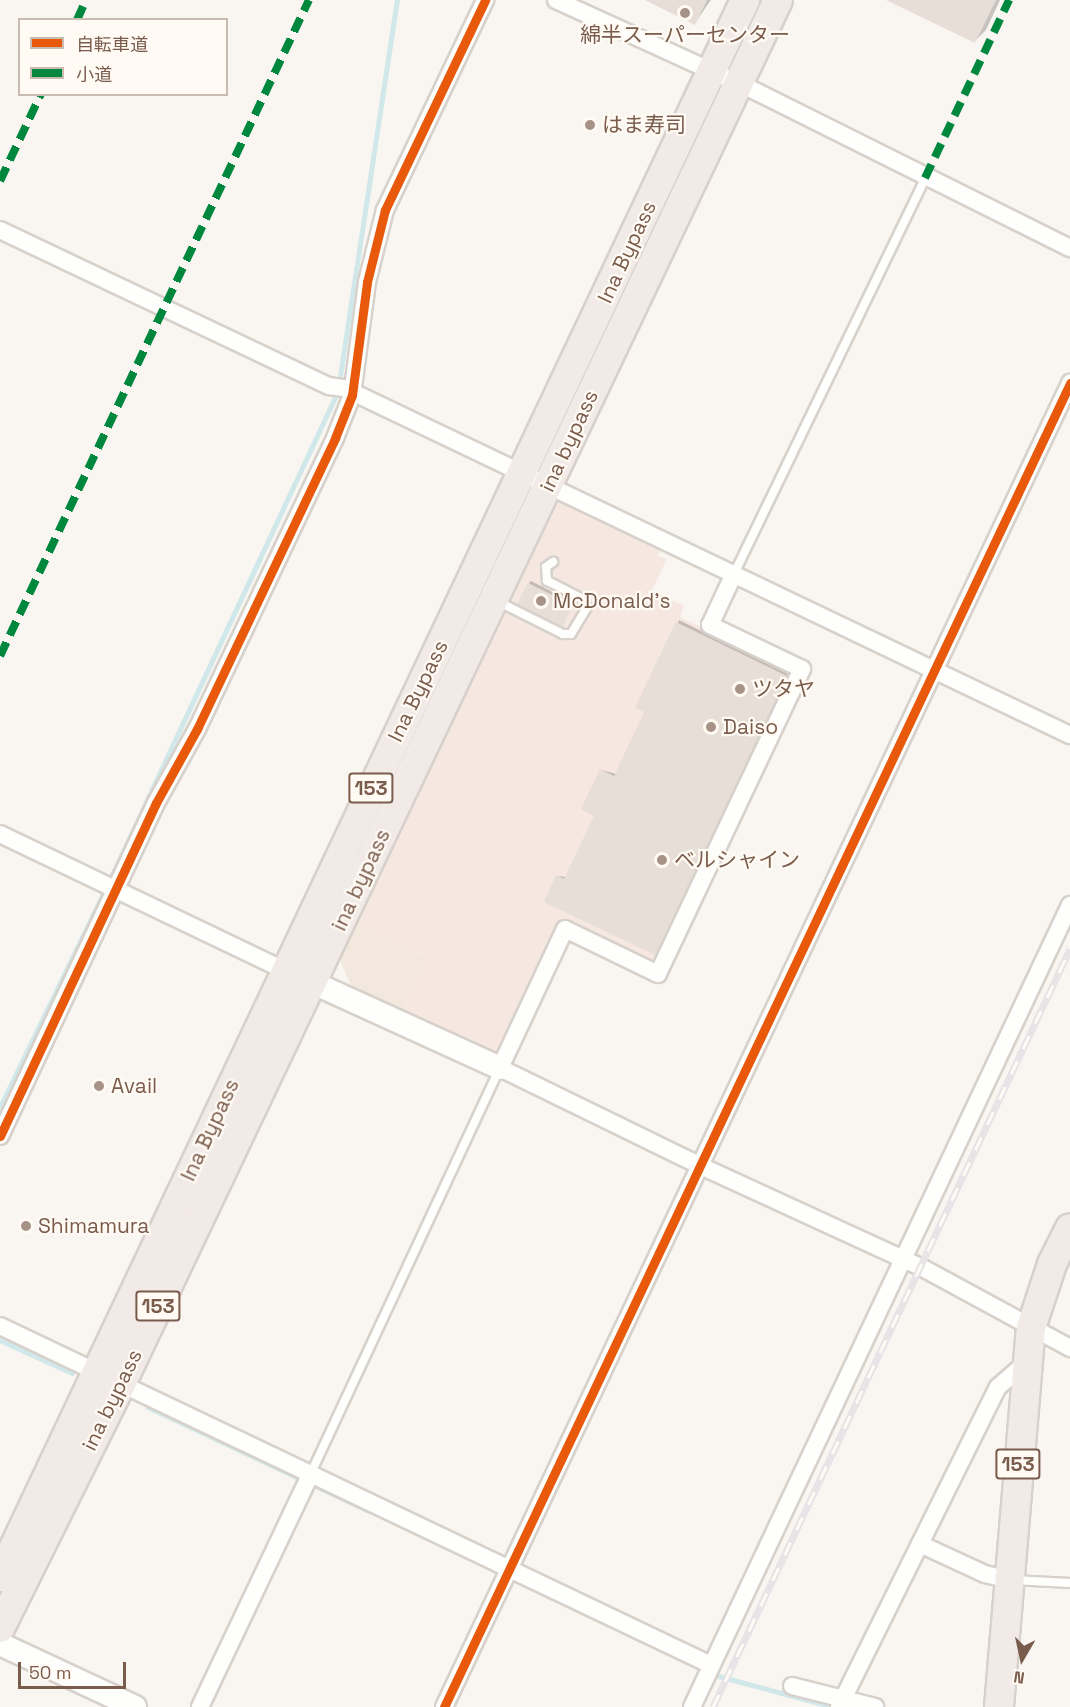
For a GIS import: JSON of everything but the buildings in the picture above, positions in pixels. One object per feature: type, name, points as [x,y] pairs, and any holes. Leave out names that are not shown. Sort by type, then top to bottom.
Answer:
[{"type":"highway","name":"Ina Bypass","points":[[0,1577],[109,1378],[284,970],[535,482],[710,71],[745,0]]},
{"type":"highway","name":"ina bypass","points":[[0,1628],[109,1378],[313,982],[495,599],[535,482],[778,0]]},
{"type":"highway","name":"153","points":[[999,1707],[1026,1363],[1031,1328],[1052,1264],[1070,1228]]},
{"type":"street","points":[[0,1136],[117,892],[156,803],[196,729],[335,438],[341,390],[385,210],[485,0]]},
{"type":"street","points":[[556,0],[737,83],[926,178],[1069,244]]},
{"type":"street","points":[[0,230],[1070,735]]},
{"type":"street","points":[[444,1707],[1070,383]]},
{"type":"street","points":[[500,1068],[565,929],[658,974],[802,669],[710,625],[733,576]]},
{"type":"street","points":[[0,834],[112,886],[117,892],[500,1068],[700,1166],[904,1259],[1070,1348]]},
{"type":"street","points":[[692,1707],[1070,905]]},
{"type":"street","points":[[0,1326],[711,1665]]},
{"type":"street","points":[[841,1703],[998,1387],[1026,1363]]},
{"type":"street","points":[[200,1707],[310,1474]]},
{"type":"street","points":[[920,1544],[985,1574],[1009,1580]]},
{"type":"street","points":[[0,1644],[135,1707]]},
{"type":"street","points":[[792,1686],[841,1703],[875,1707]]},
{"type":"lane","points":[[733,576],[926,178]]},
{"type":"lane","points":[[495,599],[563,634],[571,634],[578,628],[586,606],[579,597],[547,581],[546,567],[553,562]]},
{"type":"lane","points":[[310,1474],[500,1068]]},
{"type":"lane","points":[[1009,1580],[1070,1583]]},
{"type":"shaded area","points":[[558,502],[661,550],[657,556],[667,559],[652,590],[684,606],[680,617],[784,667],[791,678],[659,958],[647,961],[558,920],[494,1057],[401,1012],[426,957],[357,924]]},
{"type":"shaded area","points":[[357,924],[426,957],[401,1012],[351,986],[340,960]]},
{"type":"waterway","points":[[339,383],[397,0]]},
{"type":"waterway","points":[[112,875],[338,391]]},
{"type":"waterway","points":[[0,1107],[104,892]]},
{"type":"waterway","points":[[0,1340],[72,1373]]},
{"type":"waterway","points":[[148,1407],[367,1510]]},
{"type":"waterway","points":[[715,1675],[834,1707]]},
{"type":"railway","points":[[713,1707],[1070,949]]},
{"type":"marked path","points":[[78,18],[86,0]]},
{"type":"marked path","points":[[0,656],[309,0]]},
{"type":"marked path","points":[[925,178],[1009,0]]},
{"type":"marked path","points":[[0,181],[40,96]]},
{"type":"cycle path","points":[[0,1136],[156,803],[197,729],[335,438],[352,395],[367,282],[385,210],[485,0]]},
{"type":"cycle path","points":[[444,1707],[1070,383]]},
{"type":"place","name":"綿半スーパーセンター","points":[[685,13]]},
{"type":"place","name":"はま寿司","points":[[590,125]]},
{"type":"place","name":"McDonald's","points":[[541,601]]},
{"type":"place","name":"ツタヤ","points":[[740,689]]},
{"type":"place","name":"Daiso","points":[[711,727]]},
{"type":"place","name":"ベルシャイン","points":[[662,860]]},
{"type":"place","name":"Avail","points":[[99,1086]]},
{"type":"place","name":"Shimamura","points":[[26,1226]]}]
